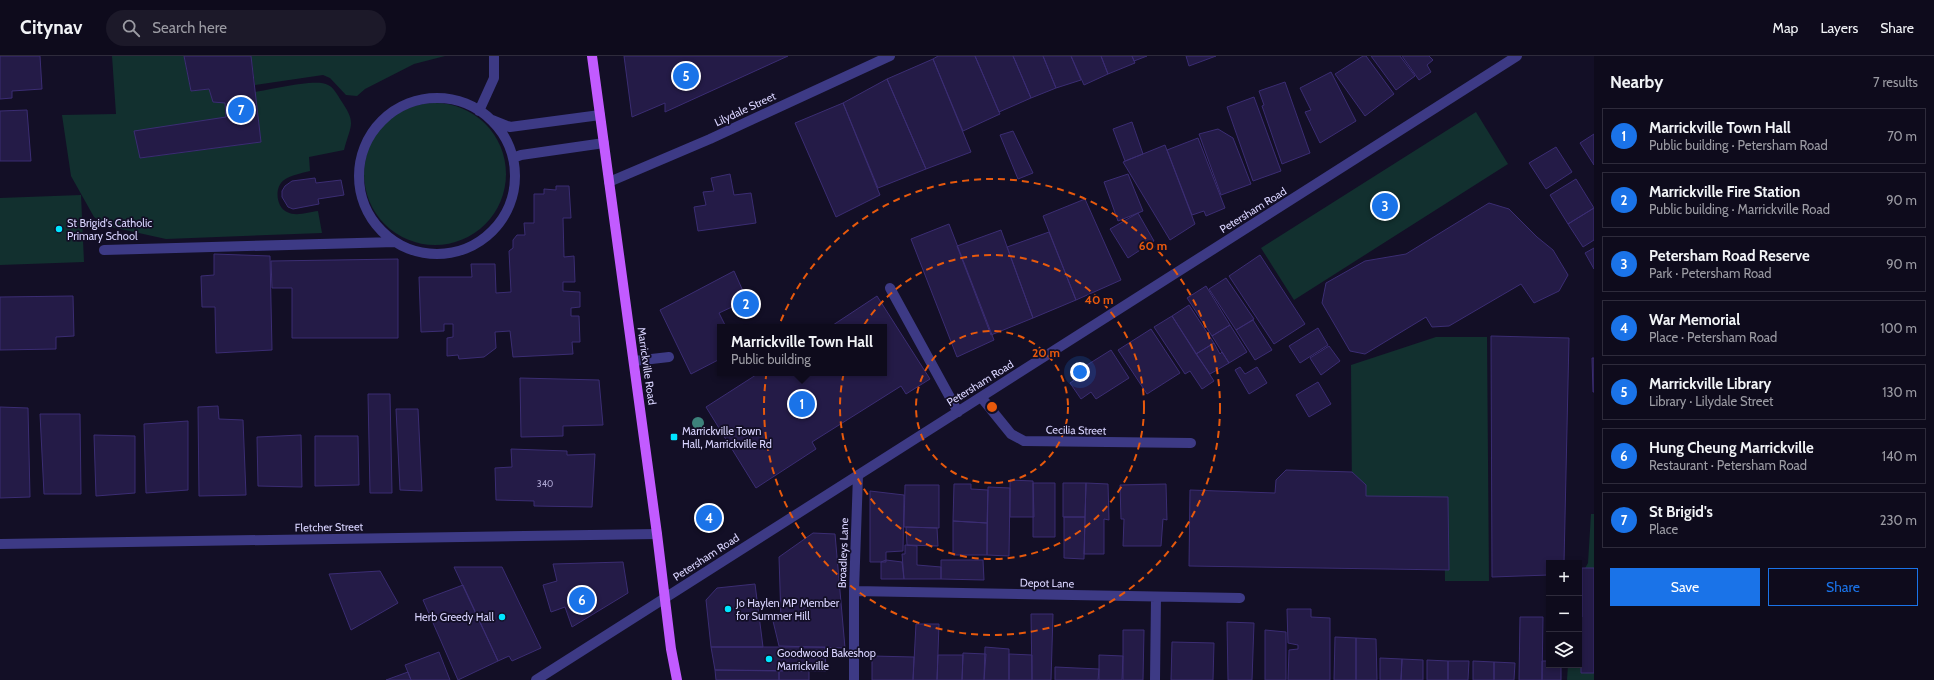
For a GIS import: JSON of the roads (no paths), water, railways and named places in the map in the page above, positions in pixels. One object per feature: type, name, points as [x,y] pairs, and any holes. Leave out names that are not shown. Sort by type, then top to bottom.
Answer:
[{"type":"main road","name":"Marrickville Road","points":[[592,56],[677,680]]},
{"type":"street","points":[[479,111],[494,78],[494,56]]},
{"type":"street","name":"Lilydale Street","points":[[609,182],[710,139],[890,56]]},
{"type":"street","name":"Petersham Road","points":[[536,680],[1517,56]]},
{"type":"street","points":[[492,120],[508,142],[515,166],[515,192],[506,216],[490,236],[468,249],[444,255],[418,253],[395,242],[376,225],[363,203],[359,178],[362,152],[374,130],[393,111],[417,100],[444,98],[470,105],[492,120],[510,127],[600,115]]},
{"type":"street","points":[[513,158],[521,155],[604,143]]},
{"type":"street","points":[[104,250],[395,242]]},
{"type":"street","points":[[890,288],[958,412]]},
{"type":"street","points":[[634,361],[669,357]]},
{"type":"street","name":"Cecilia Street","points":[[981,397],[1006,430],[1024,441],[1191,443]]},
{"type":"street","name":"Broadleys Lane","points":[[854,680],[854,591],[858,475]]},
{"type":"street","name":"Fletcher Street","points":[[0,544],[658,534]]},
{"type":"street","name":"Depot Lane","points":[[854,591],[1240,598]]},
{"type":"street","points":[[1155,680],[1156,597]]},
{"type":"place","name":"Marrickville Library","points":[[686,76]]},
{"type":"place","name":"St Brigid's","points":[[241,110]]},
{"type":"place","name":"Petersham Road Reserve","points":[[1385,206]]},
{"type":"place","name":"St Brigid's Catholic Primary School","points":[[59,229]]},
{"type":"place","name":"Marrickville Fire Station","points":[[746,304]]},
{"type":"place","name":"Marrickville Town Hall","points":[[802,404]]},
{"type":"place","name":"Marrickville Town Hall, Marrickville Rd","points":[[674,437]]},
{"type":"place","name":"War Memorial","points":[[709,518]]},
{"type":"place","name":"Hung Cheung Marrickville","points":[[582,600]]},
{"type":"place","name":"Jo Haylen MP Member for Summer Hill","points":[[728,609]]},
{"type":"place","name":"Herb Greedy Hall","points":[[502,617]]},
{"type":"place","name":"Goodwood Bakeshop Marrickville","points":[[769,659]]}]
